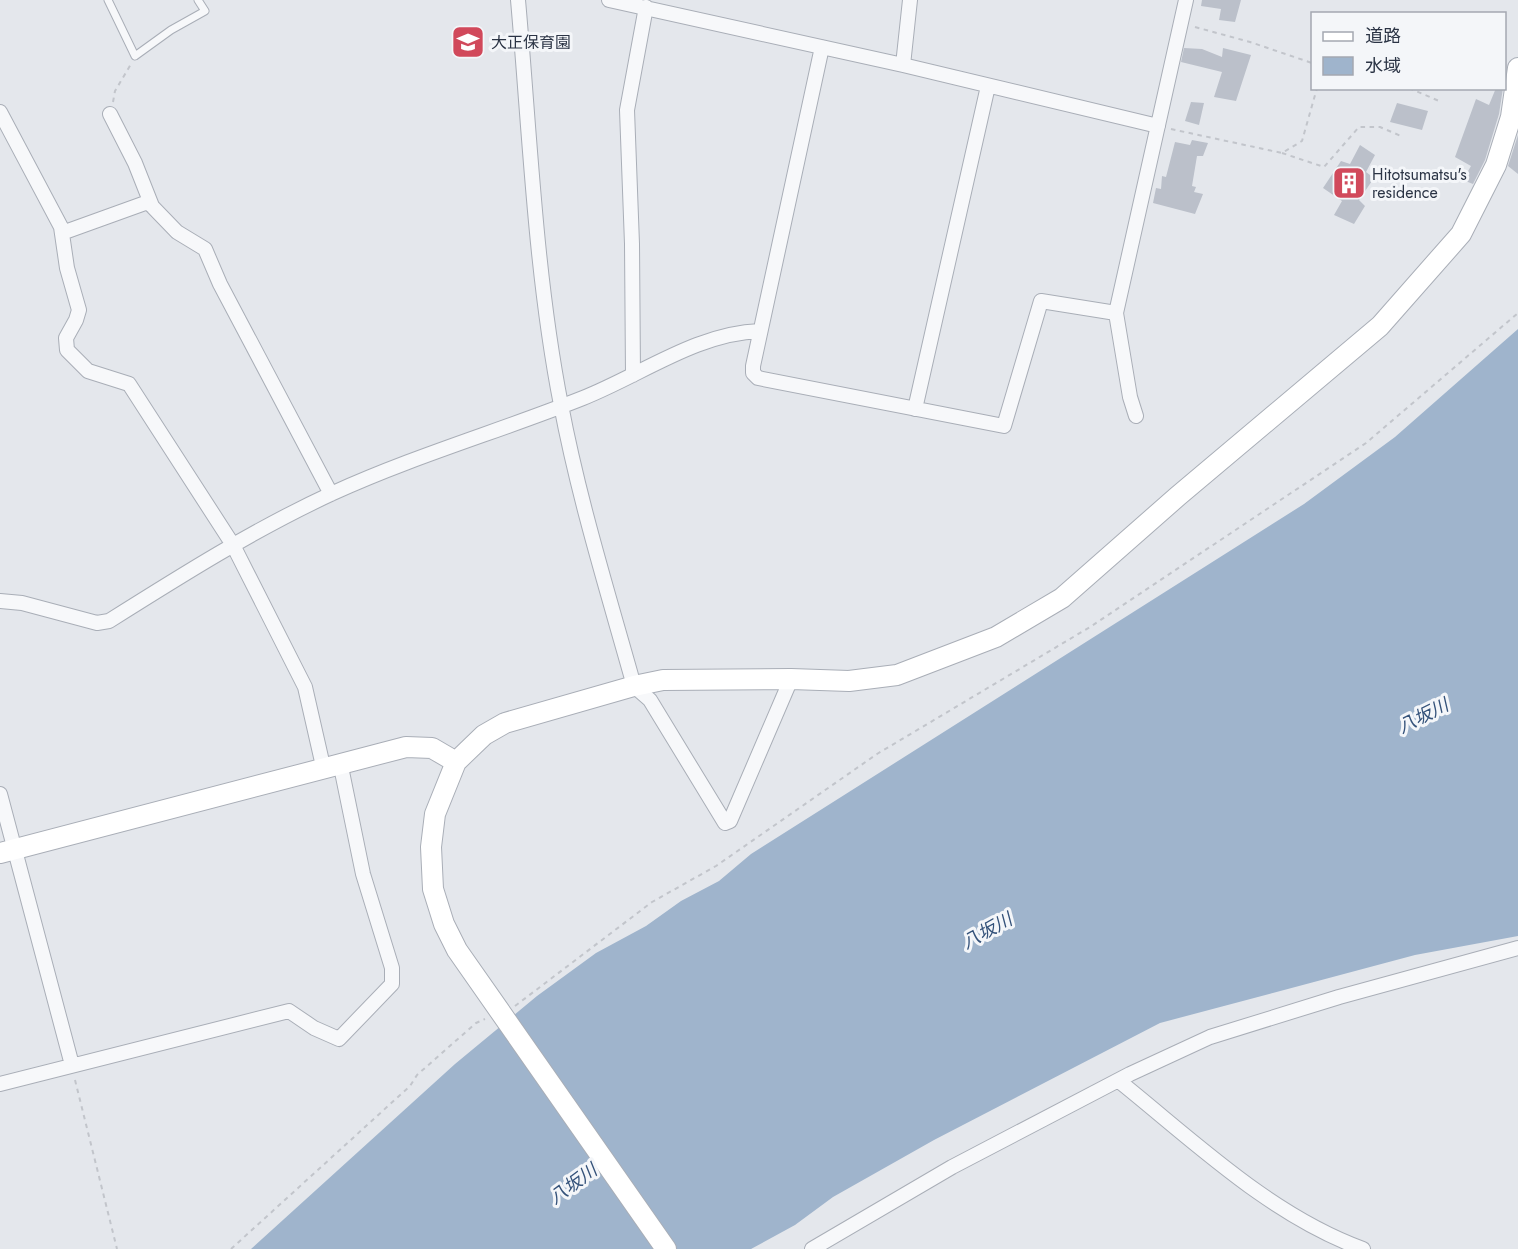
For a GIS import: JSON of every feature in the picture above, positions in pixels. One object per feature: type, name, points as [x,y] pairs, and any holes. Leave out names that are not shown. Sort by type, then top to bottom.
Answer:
[{"type":"street","points":[[518,0],[541,268],[561,406],[591,531],[634,686],[650,700],[725,823],[730,821],[791,679]]},
{"type":"street","points":[[609,0],[903,65],[1158,126]]},
{"type":"street","points":[[903,65],[910,0]]},
{"type":"street","points":[[1136,416],[1130,397],[1116,313],[1186,0]]},
{"type":"street","points":[[633,375],[632,244],[627,110],[646,7]]},
{"type":"street","points":[[822,47],[753,366],[753,373],[758,378],[1004,426],[1041,301],[1116,313]]},
{"type":"street","points":[[666,1249],[457,950],[444,924],[433,889],[431,848],[435,814],[456,762],[484,735],[505,723],[634,686],[663,680],[849,681],[897,675],[996,637],[1062,598],[1178,496],[1380,326],[1461,234],[1496,165],[1511,117],[1518,68]]},
{"type":"street","points":[[915,409],[988,86]]},
{"type":"street","points":[[0,112],[62,232],[67,268],[79,309],[66,338],[67,350],[88,371],[129,384],[233,545],[305,687],[332,764],[392,968],[392,984],[339,1040],[314,1028],[289,1011],[0,1084]]},
{"type":"street","points":[[110,114],[135,163],[152,206]]},
{"type":"street","points":[[62,232],[148,202],[177,232],[205,249],[220,284],[331,494]]},
{"type":"street","points":[[0,601],[22,603],[97,622],[109,621],[233,545],[331,494],[561,406],[705,343],[746,332],[760,331]]},
{"type":"street","points":[[7,852],[332,764],[406,747],[432,748],[456,762]]},
{"type":"street","points":[[0,794],[7,852],[72,1065]]},
{"type":"street","points":[[812,1249],[952,1167],[1210,1037],[1350,993],[1518,948]]},
{"type":"street","points":[[1119,1081],[1253,1188],[1313,1228],[1363,1249]]},
{"type":"lane","points":[[108,0],[135,56],[171,30],[205,11],[198,0]]},
{"type":"path","points":[[1180,23],[1250,42],[1311,63]]},
{"type":"path","points":[[110,114],[115,91],[135,56]]},
{"type":"path","points":[[1282,153],[1302,141],[1316,90]]},
{"type":"path","points":[[1413,90],[1439,102]]},
{"type":"path","points":[[1158,126],[1282,153],[1324,167],[1359,127],[1380,127],[1401,136]]},
{"type":"path","points":[[231,1249],[476,1023],[502,1013],[527,998],[652,902],[716,866],[878,754],[1090,627],[1357,449],[1518,313]]},
{"type":"path","points":[[72,1065],[117,1249]]},
{"type":"water","name":"八坂川","points":[[1518,329],[1518,936],[1415,955],[1160,1023],[934,1140],[833,1197],[795,1225],[751,1249],[251,1249],[455,1064],[537,996],[596,953],[646,926],[681,901],[719,881],[751,854],[1304,504],[1395,437]]},
{"type":"building","points":[[1202,0],[1241,0],[1235,22],[1219,20],[1221,9],[1201,6]]},
{"type":"building","points":[[1184,48],[1202,49],[1222,57],[1223,48],[1251,55],[1236,101],[1214,97],[1222,72],[1181,62]]},
{"type":"building","points":[[1495,90],[1503,90],[1499,114],[1485,160],[1473,184],[1463,180],[1471,166],[1455,157],[1476,99],[1489,105]]},
{"type":"building","points":[[1191,102],[1204,103],[1199,125],[1185,121]]},
{"type":"building","points":[[1397,103],[1428,111],[1422,130],[1390,122]]},
{"type":"building","points":[[1518,135],[1518,174],[1508,166]]},
{"type":"building","points":[[1192,140],[1208,143],[1203,156],[1197,156],[1192,186],[1196,187],[1194,192],[1203,194],[1195,214],[1153,203],[1156,188],[1161,189],[1162,176],[1166,177],[1175,142],[1190,145]]},
{"type":"building","name":"Hitotsumatsu's residence","points":[[1360,145],[1375,155],[1366,172],[1374,178],[1359,200],[1365,206],[1354,224],[1334,215],[1342,201],[1323,188],[1341,161],[1350,164]]},
{"type":"place","name":"大正保育園","points":[[468,42]]},
{"type":"place","name":"Hitotsumatsu's residence","points":[[1349,183]]}]
